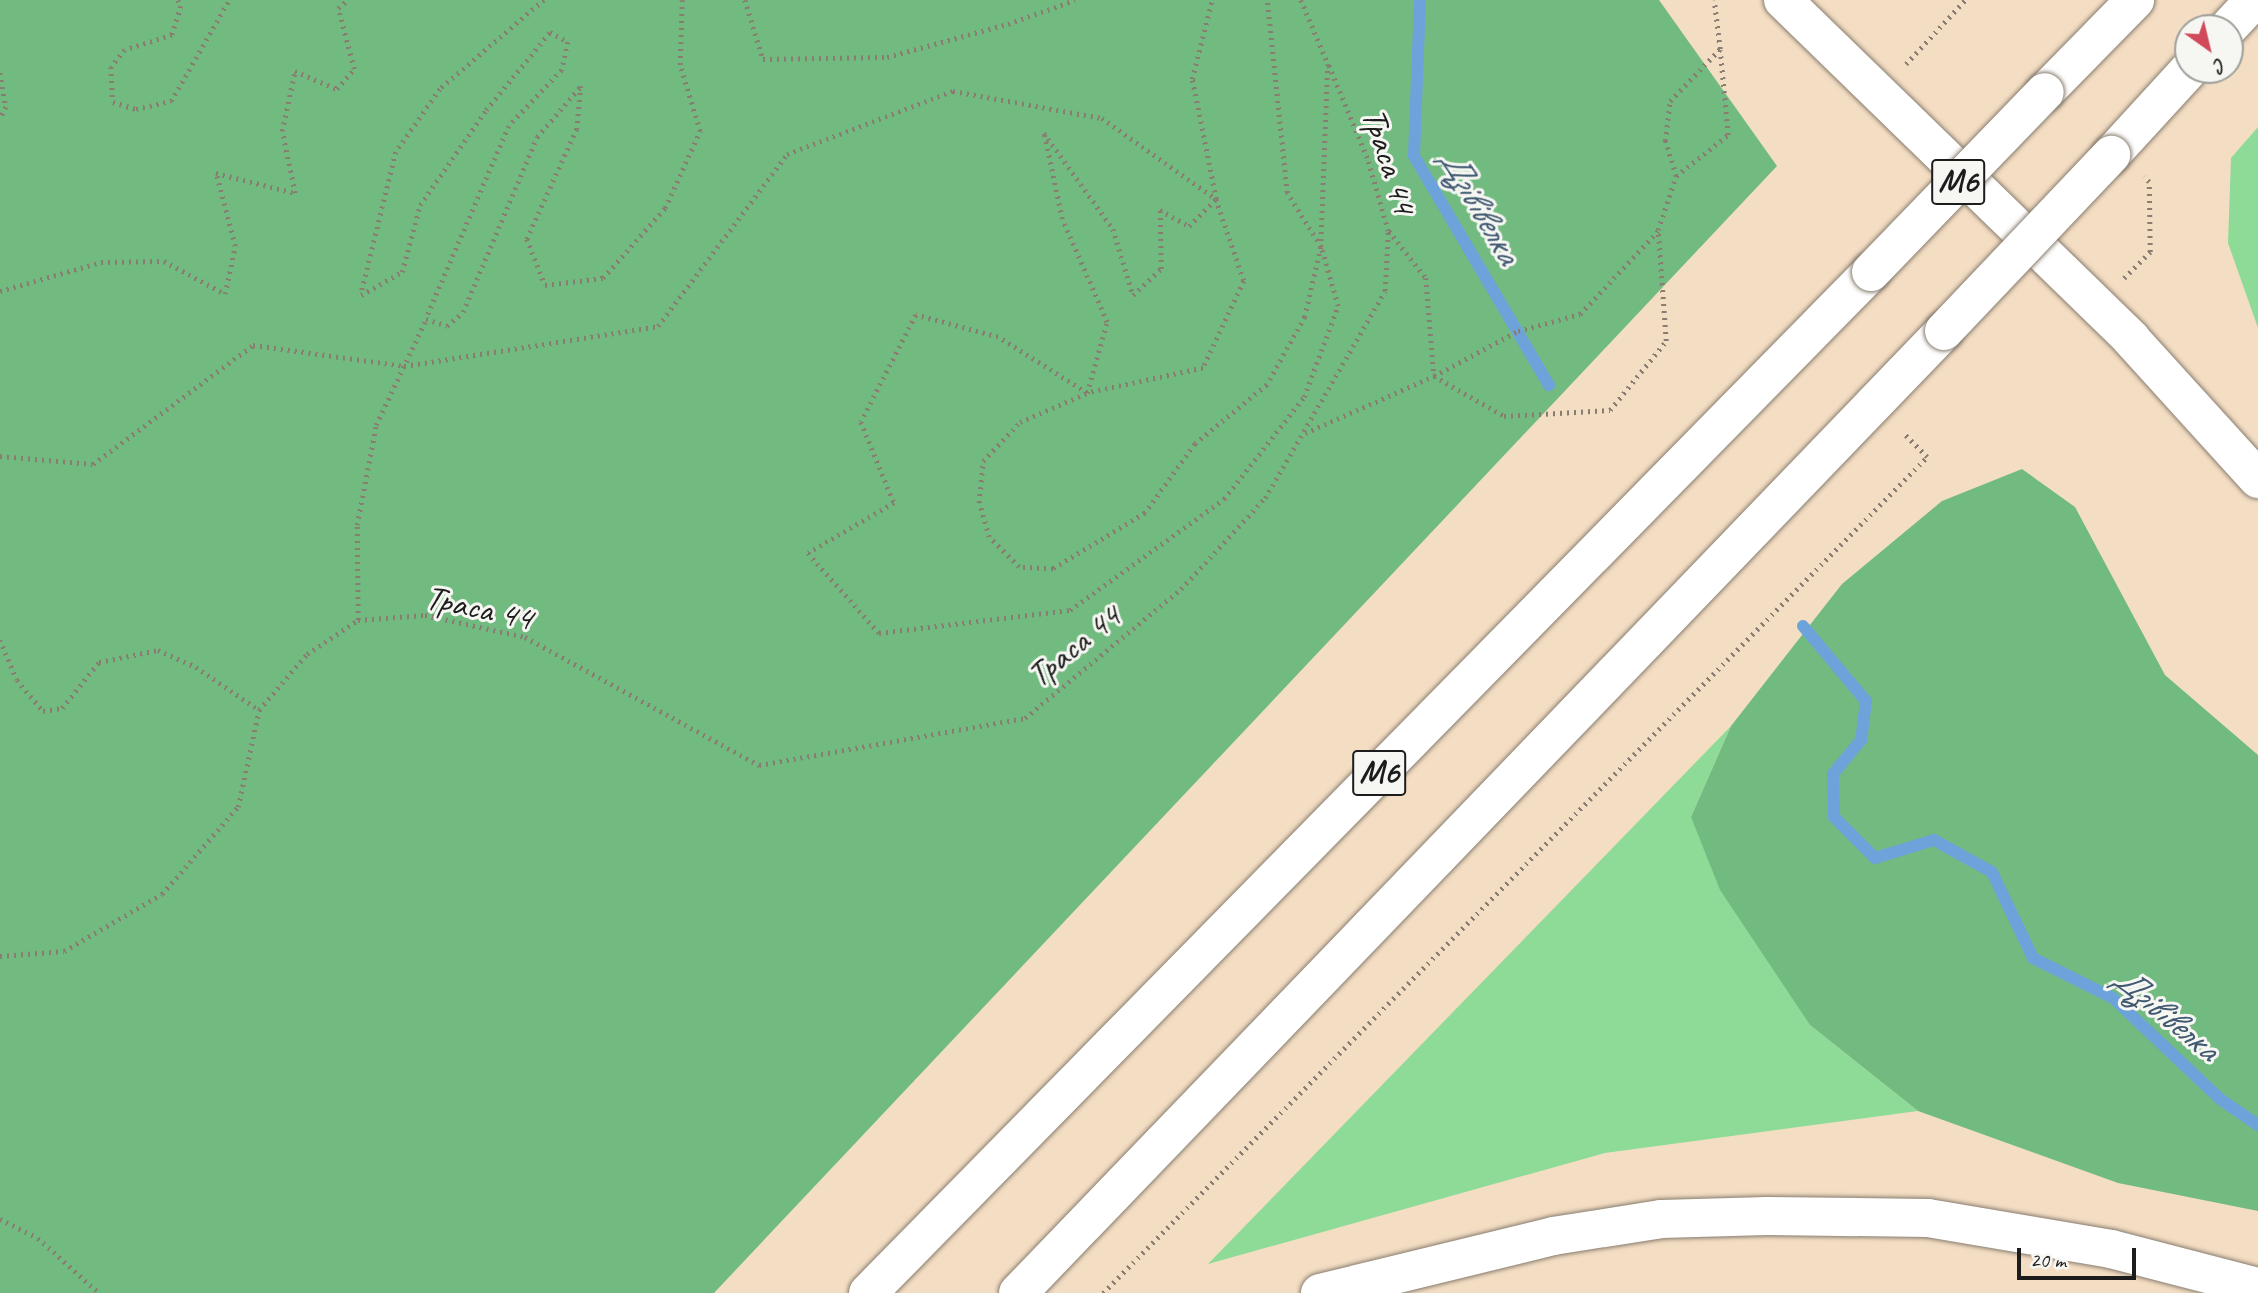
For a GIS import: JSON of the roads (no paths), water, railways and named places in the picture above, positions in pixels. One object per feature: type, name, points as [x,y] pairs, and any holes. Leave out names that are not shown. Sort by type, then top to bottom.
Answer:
[{"type":"highway","points":[[1783,0],[2131,339],[2258,479]]},
{"type":"highway","name":"М6","points":[[868,1293],[2135,0]]},
{"type":"highway","points":[[2241,14],[2254,0]]},
{"type":"highway","name":"М6","points":[[1018,1293],[1944,331],[2176,84]]},
{"type":"highway","points":[[1320,1293],[1553,1236],[1661,1219],[1767,1216],[1928,1218],[2111,1249],[2258,1287]]},
{"type":"waterway","name":"Дзівівелка","points":[[1420,0],[1414,156],[1549,385]]},
{"type":"waterway","name":"Дзівівелка","points":[[1803,626],[1866,701],[1861,740],[1833,774],[1834,817],[1875,858],[1934,840],[1992,872],[2033,958],[2113,998],[2220,1099],[2258,1125]]}]
